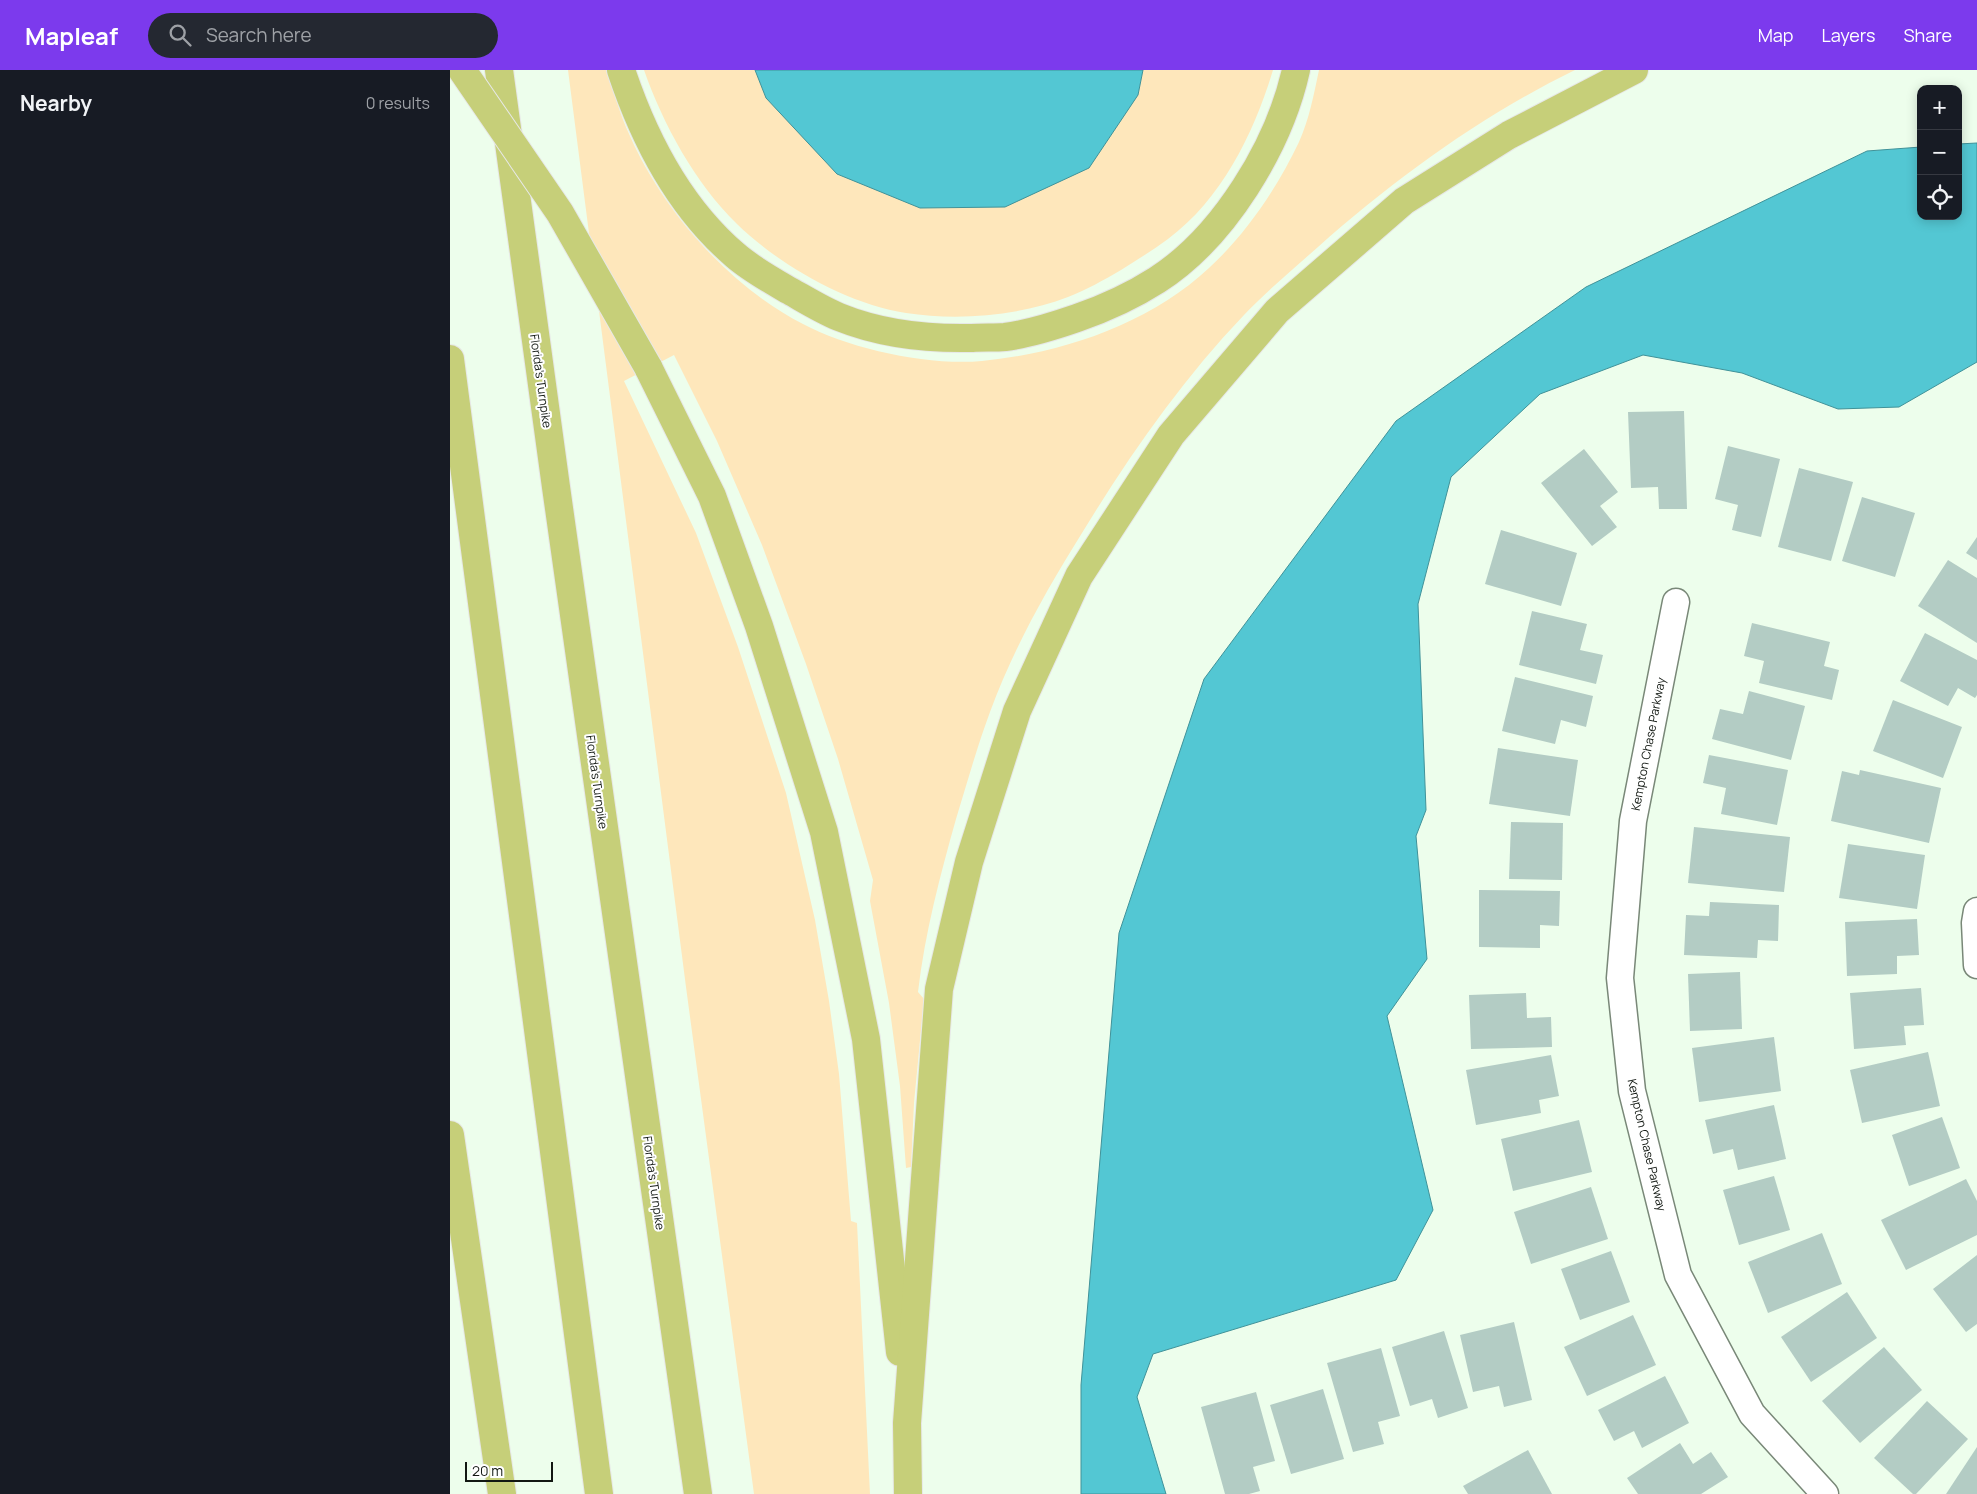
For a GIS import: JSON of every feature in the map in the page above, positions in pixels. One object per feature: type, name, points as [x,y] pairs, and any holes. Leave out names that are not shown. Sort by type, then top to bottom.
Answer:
[{"type":"highway","points":[[462,70],[560,213],[648,366],[712,496],[759,626],[824,832],[866,1039],[907,1423]]},
{"type":"highway","name":"Florida's Turnpike","points":[[499,70],[698,1494]]},
{"type":"highway","points":[[621,70],[662,167],[686,202],[735,255],[806,301],[840,317],[877,329],[919,337],[960,338],[1016,335],[1054,326],[1110,306],[1159,279],[1192,252],[1222,220],[1248,182],[1273,140],[1296,70]]},
{"type":"highway","points":[[908,1494],[907,1423],[939,989],[969,862],[1017,711],[1079,576],[1172,435],[1277,311],[1404,201],[1510,135],[1634,70]]},
{"type":"highway","points":[[450,360],[599,1494]]},
{"type":"highway","points":[[450,1135],[502,1494]]},
{"type":"street","name":"Kempton Chase Parkway","points":[[1676,602],[1633,821],[1620,978],[1632,1091],[1678,1276],[1752,1414],[1825,1494]]},
{"type":"street","points":[[1977,911],[1975,923],[1977,965]]},
{"type":"shaded area","points":[[568,70],[607,70],[626,128],[661,192],[701,244],[724,268],[749,289],[803,324],[843,341],[890,354],[938,361],[961,362],[1013,357],[1074,343],[1132,320],[1160,305],[1185,288],[1209,268],[1236,240],[1271,193],[1303,134],[1319,70],[1575,70],[1506,107],[1440,150],[1348,221],[1262,297],[1221,340],[1177,393],[1118,476],[1069,554],[1032,620],[999,689],[972,765],[939,883],[929,926],[918,992],[924,999],[914,1103],[911,1167],[906,1168],[900,1086],[889,1003],[870,901],[873,880],[838,759],[806,664],[762,545],[717,441],[674,355],[624,381],[696,533],[738,647],[786,793],[815,920],[839,1074],[851,1221],[857,1223],[870,1494],[754,1494],[686,987]]},
{"type":"shaded area","points":[[644,70],[755,70],[766,98],[1138,95],[1143,70],[1273,70],[1246,141],[1234,163],[1205,205],[1168,239],[1115,274],[1068,297],[1009,313],[946,317],[906,313],[884,308],[838,292],[793,268],[754,239],[722,208],[694,171],[671,132]]},
{"type":"water","points":[[755,70],[1143,70],[1138,95],[1089,168],[1005,207],[920,208],[837,174],[766,98]]},
{"type":"water","points":[[1977,143],[1977,362],[1899,407],[1838,409],[1742,373],[1643,355],[1540,394],[1451,477],[1418,604],[1426,810],[1416,836],[1427,959],[1387,1016],[1433,1210],[1396,1280],[1153,1354],[1137,1397],[1166,1494],[1081,1494],[1081,1385],[1119,933],[1204,679],[1396,421],[1586,287],[1867,151],[1917,147],[1917,220],[1962,220],[1962,144]]},
{"type":"building","points":[[1684,411],[1687,509],[1659,509],[1658,487],[1631,488],[1628,412]]},
{"type":"building","points":[[1728,446],[1780,459],[1761,537],[1732,530],[1738,505],[1715,499]]},
{"type":"building","points":[[1584,449],[1618,492],[1600,506],[1617,527],[1592,546],[1541,483]]},
{"type":"building","points":[[1799,468],[1853,482],[1831,561],[1778,547]]},
{"type":"building","points":[[1862,497],[1915,513],[1895,577],[1842,561]]},
{"type":"building","points":[[1501,530],[1577,553],[1561,606],[1485,584]]},
{"type":"building","points":[[1977,537],[1977,560],[1966,553]]},
{"type":"building","points":[[1948,560],[1977,578],[1977,643],[1918,606]]},
{"type":"building","points":[[1532,611],[1587,624],[1580,650],[1603,655],[1596,684],[1519,665]]},
{"type":"building","points":[[1752,623],[1830,642],[1824,666],[1839,670],[1832,700],[1759,683],[1764,661],[1744,656]]},
{"type":"building","points":[[1925,633],[1977,660],[1977,695],[1975,698],[1958,688],[1948,706],[1900,681]]},
{"type":"building","points":[[1515,677],[1593,696],[1586,727],[1561,720],[1555,744],[1502,731]]},
{"type":"building","points":[[1749,691],[1805,706],[1791,760],[1712,739],[1720,709],[1743,714]]},
{"type":"building","points":[[1893,700],[1962,727],[1943,778],[1873,751]]},
{"type":"building","points":[[1498,748],[1578,760],[1570,816],[1489,804]]},
{"type":"building","points":[[1709,755],[1788,770],[1777,825],[1721,814],[1726,788],[1703,783]]},
{"type":"building","points":[[1860,770],[1941,788],[1929,843],[1831,821],[1842,771],[1859,775]]},
{"type":"building","points":[[1511,822],[1563,823],[1562,880],[1509,879]]},
{"type":"building","points":[[1694,827],[1790,837],[1784,892],[1688,883]]},
{"type":"building","points":[[1848,844],[1925,855],[1917,909],[1839,898]]},
{"type":"building","points":[[1479,890],[1560,891],[1559,926],[1540,925],[1540,948],[1479,947]]},
{"type":"building","points":[[1710,902],[1779,905],[1778,941],[1758,940],[1757,958],[1684,955],[1686,915],[1709,916]]},
{"type":"building","points":[[1917,919],[1919,955],[1897,956],[1897,974],[1847,976],[1845,922]]},
{"type":"building","points":[[1740,972],[1742,1029],[1690,1031],[1688,974]]},
{"type":"building","points":[[1921,988],[1924,1025],[1904,1026],[1906,1045],[1854,1049],[1850,993]]},
{"type":"building","points":[[1526,993],[1527,1018],[1551,1017],[1552,1047],[1471,1049],[1469,995]]},
{"type":"building","points":[[1774,1037],[1781,1091],[1699,1102],[1692,1048]]},
{"type":"building","points":[[1928,1052],[1940,1106],[1862,1123],[1850,1070]]},
{"type":"building","points":[[1551,1055],[1559,1096],[1539,1100],[1541,1113],[1476,1125],[1466,1070]]},
{"type":"building","points":[[1774,1105],[1786,1159],[1738,1170],[1733,1149],[1713,1154],[1705,1120]]},
{"type":"building","points":[[1942,1117],[1960,1168],[1909,1186],[1892,1135]]},
{"type":"building","points":[[1579,1120],[1592,1172],[1513,1191],[1501,1139]]},
{"type":"building","points":[[1774,1176],[1790,1230],[1739,1245],[1723,1190]]},
{"type":"building","points":[[1966,1179],[1977,1201],[1977,1235],[1906,1270],[1881,1220]]},
{"type":"building","points":[[1591,1187],[1608,1239],[1531,1264],[1514,1212]]},
{"type":"building","points":[[1822,1233],[1842,1284],[1768,1313],[1748,1262]]},
{"type":"building","points":[[1611,1251],[1630,1302],[1580,1320],[1561,1269]]},
{"type":"building","points":[[1977,1255],[1977,1324],[1966,1332],[1933,1289]]},
{"type":"building","points":[[1847,1292],[1877,1338],[1811,1382],[1781,1337]]},
{"type":"building","points":[[1633,1315],[1656,1365],[1587,1396],[1564,1347]]},
{"type":"building","points":[[1514,1322],[1532,1400],[1504,1407],[1499,1386],[1473,1392],[1460,1335]]},
{"type":"building","points":[[1444,1331],[1468,1408],[1438,1418],[1432,1399],[1410,1406],[1392,1347]]},
{"type":"building","points":[[1884,1347],[1922,1390],[1860,1443],[1822,1401]]},
{"type":"building","points":[[1381,1348],[1400,1416],[1378,1422],[1384,1444],[1353,1452],[1327,1363]]},
{"type":"building","points":[[1665,1376],[1689,1423],[1642,1448],[1634,1431],[1614,1441],[1598,1410]]},
{"type":"building","points":[[1323,1389],[1344,1459],[1291,1474],[1270,1405]]},
{"type":"building","points":[[1256,1392],[1275,1461],[1253,1467],[1260,1491],[1249,1494],[1225,1494],[1201,1407]]},
{"type":"building","points":[[1927,1401],[1968,1439],[1916,1494],[1913,1494],[1874,1458]]},
{"type":"building","points":[[1680,1443],[1693,1464],[1711,1452],[1728,1477],[1701,1494],[1638,1494],[1627,1478]]},
{"type":"building","points":[[1977,1447],[1977,1494],[1946,1494]]},
{"type":"building","points":[[1528,1450],[1552,1494],[1468,1494],[1463,1486]]}]
